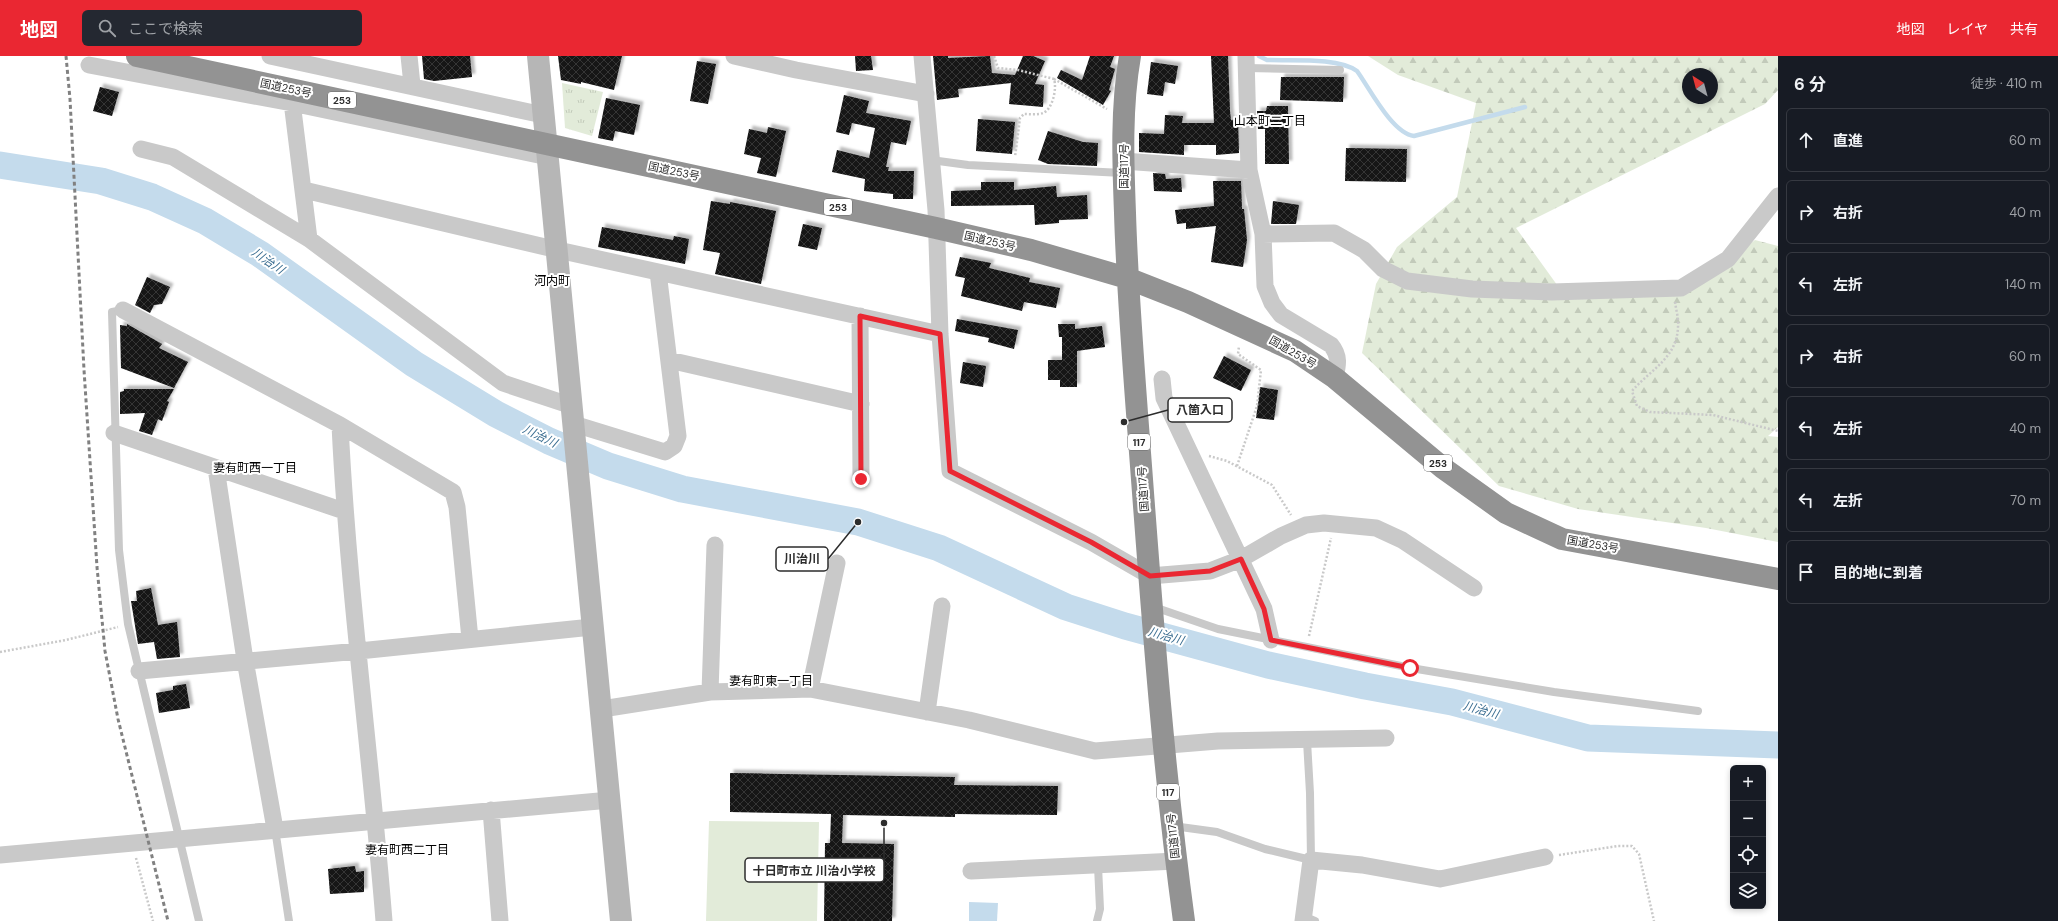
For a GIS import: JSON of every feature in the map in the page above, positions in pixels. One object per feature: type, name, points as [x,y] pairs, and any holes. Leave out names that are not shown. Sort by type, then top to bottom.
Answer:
[{"type":"highway","name":"国道253号","points":[[137,56],[291,96],[548,150],[936,228],[1030,250],[1127,278],[1244,326],[1295,352],[1335,378],[1444,468],[1506,513],[1562,539],[1778,579]]},
{"type":"highway","name":"国道117号","points":[[1130,56],[1126,76],[1123,167],[1127,278],[1163,747],[1184,921]]},
{"type":"street","points":[[270,56],[291,58],[543,115]]},
{"type":"street","points":[[409,56],[412,85]]},
{"type":"street","points":[[538,56],[558,250],[592,627],[602,709],[621,921]]},
{"type":"street","points":[[734,56],[795,63],[926,94]]},
{"type":"street","points":[[922,56],[936,228],[940,334],[950,471],[1091,542],[1150,576],[1210,571],[1241,559],[1300,527],[1306,525],[1333,524],[1376,528],[1402,540],[1474,588]]},
{"type":"street","points":[[1246,62],[1249,170],[1262,234],[1265,286],[1272,303],[1281,315],[1331,345],[1337,353],[1338,362],[1335,378]]},
{"type":"street","points":[[89,65],[291,96],[309,239]]},
{"type":"street","points":[[141,149],[173,157],[309,239],[503,383],[573,420],[665,452],[674,446],[678,436],[658,272]]},
{"type":"street","points":[[1123,167],[1249,170]]},
{"type":"street","points":[[304,190],[558,250],[940,334]]},
{"type":"street","points":[[1262,234],[1334,233],[1364,250],[1383,269],[1407,281],[1422,283],[1472,289],[1552,292],[1680,288],[1728,259],[1778,196]]},
{"type":"street","points":[[123,310],[340,425],[452,492],[457,507],[470,639]]},
{"type":"street","points":[[860,316],[861,479]]},
{"type":"street","points":[[669,360],[861,404]]},
{"type":"street","points":[[1162,379],[1164,398],[1264,609],[1271,640]]},
{"type":"street","points":[[340,425],[344,511],[376,820],[384,921]]},
{"type":"street","points":[[114,433],[344,511]]},
{"type":"street","points":[[216,468],[245,660],[275,829]]},
{"type":"street","points":[[710,692],[715,545]]},
{"type":"street","points":[[810,689],[837,563]]},
{"type":"street","points":[[927,712],[942,606]]},
{"type":"street","points":[[139,671],[245,660],[359,651],[592,627]]},
{"type":"street","points":[[602,709],[710,692],[810,689],[969,720],[1095,751],[1262,739],[1306,741],[1386,738]]},
{"type":"street","points":[[0,855],[179,840],[275,829],[610,800]]},
{"type":"street","points":[[491,810],[500,921]]},
{"type":"street","points":[[1307,919],[1311,860],[1362,865],[1440,879],[1545,857]]},
{"type":"street","points":[[971,871],[1176,862]]},
{"type":"lane","points":[[1246,62],[1340,70]]},
{"type":"lane","points":[[931,160],[968,165],[1014,168],[1123,167]]},
{"type":"lane","points":[[123,310],[112,312],[114,433],[119,550],[128,624],[199,921]]},
{"type":"lane","points":[[1151,606],[1218,629],[1410,668],[1554,692],[1698,712]]},
{"type":"lane","points":[[1172,826],[1217,832],[1265,848],[1311,860],[1310,793],[1306,741]]},
{"type":"lane","points":[[275,829],[289,921]]},
{"type":"lane","points":[[1097,921],[1100,909],[1098,866]]},
{"type":"path","points":[[994,56],[998,68],[1018,70],[1054,79],[1125,119]]},
{"type":"path","points":[[1014,168],[1020,118],[1024,114],[1043,113],[1049,109],[1056,85],[1054,79]]},
{"type":"path","points":[[1673,288],[1679,327],[1675,346],[1663,362],[1632,391],[1637,406],[1650,412],[1713,415],[1778,431]]},
{"type":"path","points":[[1237,466],[1257,406],[1262,370],[1238,354],[1240,343]]},
{"type":"path","points":[[1189,452],[1227,461],[1272,485],[1300,527]]},
{"type":"path","points":[[1306,647],[1331,542],[1333,524]]},
{"type":"path","points":[[0,652],[66,640],[128,624]]},
{"type":"path","points":[[132,844],[153,921]]},
{"type":"path","points":[[1545,857],[1618,846],[1632,846],[1639,854],[1654,921]]},
{"type":"green space","points":[[1368,56],[1778,56],[1778,90],[1765,104],[1516,228],[1560,289],[1685,295],[1755,240],[1778,246],[1778,427],[1768,436],[1778,437],[1778,542],[1706,528],[1578,509],[1499,486],[1362,353],[1376,284],[1397,247],[1457,197],[1476,103],[1398,75]]},
{"type":"green space","points":[[562,83],[603,92],[592,136],[565,128]]},
{"type":"green space","points":[[709,821],[819,822],[817,921],[706,921]]},
{"type":"water","points":[[969,902],[998,903],[997,921],[969,921]]},
{"type":"building","points":[[422,56],[470,56],[472,77],[434,81],[424,79]]},
{"type":"building","points":[[558,56],[622,56],[614,90],[581,82],[581,84],[561,80]]},
{"type":"building","points":[[855,56],[871,56],[873,70],[856,71]]},
{"type":"building","points":[[933,56],[948,56],[948,58],[990,56],[992,73],[1015,75],[1023,56],[1033,56],[1045,61],[1035,84],[1044,85],[1043,107],[1009,104],[1011,83],[958,89],[959,97],[937,100]]},
{"type":"building","points":[[1090,56],[1114,56],[1110,67],[1115,69],[1109,90],[1111,91],[1103,105],[1057,78],[1061,70],[1082,80]]},
{"type":"building","points":[[1211,56],[1228,56],[1231,120],[1238,119],[1239,153],[1216,155],[1216,145],[1184,145],[1184,155],[1139,152],[1139,133],[1164,134],[1165,115],[1183,116],[1182,123],[1214,123]]},
{"type":"building","points":[[697,61],[716,64],[708,104],[690,101]]},
{"type":"building","points":[[1151,62],[1178,66],[1175,84],[1165,82],[1163,96],[1147,94]]},
{"type":"building","points":[[1281,77],[1344,77],[1343,102],[1280,100]]},
{"type":"building","points":[[100,87],[119,92],[112,116],[93,111]]},
{"type":"building","points":[[844,95],[869,101],[866,113],[911,121],[906,145],[891,142],[886,167],[889,167],[888,171],[914,171],[913,199],[893,199],[893,194],[864,191],[865,179],[832,172],[837,150],[869,158],[875,128],[852,123],[849,135],[836,132]]},
{"type":"building","points":[[606,98],[640,105],[634,135],[615,131],[613,141],[598,138]]},
{"type":"building","points":[[1267,106],[1288,106],[1289,164],[1265,164],[1265,129],[1258,129],[1257,111],[1266,111]]},
{"type":"building","points":[[978,119],[1015,122],[1012,154],[976,151]]},
{"type":"building","points":[[768,127],[786,131],[776,177],[757,173],[761,158],[744,154],[749,129],[767,133]]},
{"type":"building","points":[[1048,131],[1083,142],[1098,143],[1097,166],[1048,164],[1038,160]]},
{"type":"building","points":[[1346,148],[1407,149],[1406,182],[1345,181]]},
{"type":"building","points":[[1153,173],[1165,174],[1166,179],[1181,178],[1182,192],[1154,191]]},
{"type":"building","points":[[1213,181],[1241,181],[1242,209],[1244,209],[1247,240],[1243,267],[1211,262],[1216,226],[1186,229],[1186,223],[1177,224],[1175,210],[1214,206]]},
{"type":"building","points":[[981,182],[1014,182],[1014,190],[1056,186],[1057,197],[1087,195],[1088,219],[1059,220],[1059,223],[1035,225],[1034,205],[951,206],[951,191],[981,190]]},
{"type":"building","points":[[711,201],[730,204],[730,202],[776,211],[761,284],[715,274],[720,253],[703,250]]},
{"type":"building","points":[[1273,201],[1299,205],[1296,224],[1271,224]]},
{"type":"building","points":[[803,224],[822,228],[817,250],[798,246]]},
{"type":"building","points":[[602,227],[673,240],[674,236],[689,239],[685,264],[598,247]]},
{"type":"building","points":[[960,257],[991,263],[989,268],[1030,278],[1029,282],[1060,288],[1056,308],[1024,302],[1022,311],[961,296],[965,278],[955,276]]},
{"type":"building","points":[[147,277],[170,287],[162,304],[154,305],[150,313],[135,305]]},
{"type":"building","points":[[957,319],[1018,330],[1014,349],[988,342],[989,338],[955,331]]},
{"type":"building","points":[[127,324],[162,344],[159,348],[188,362],[174,388],[121,368],[120,325],[127,326]]},
{"type":"building","points":[[1058,324],[1075,324],[1075,329],[1102,326],[1105,347],[1077,351],[1077,387],[1060,387],[1060,380],[1048,380],[1048,360],[1062,360],[1062,337],[1059,337]]},
{"type":"building","points":[[1224,356],[1251,370],[1241,391],[1213,378]]},
{"type":"building","points":[[963,362],[986,366],[983,387],[960,383]]},
{"type":"building","points":[[1260,387],[1278,390],[1274,420],[1256,418]]},
{"type":"building","points":[[124,389],[174,389],[167,401],[169,402],[162,421],[158,419],[152,435],[139,431],[145,413],[120,414],[120,392],[124,391]]},
{"type":"building","points":[[151,588],[158,625],[177,622],[180,657],[157,659],[154,642],[138,644],[131,601],[137,601],[136,591]]},
{"type":"building","points":[[186,684],[190,708],[159,713],[156,693],[173,690],[173,686]]},
{"type":"building","points":[[730,773],[955,777],[954,785],[1058,786],[1057,815],[955,814],[955,817],[843,815],[842,843],[894,844],[892,921],[824,921],[825,843],[830,843],[831,814],[730,812]]},
{"type":"building","points":[[355,866],[356,872],[364,871],[364,892],[330,894],[328,869]]},
{"type":"waterway","points":[[1259,56],[1267,60],[1327,62],[1349,67],[1357,71],[1390,119],[1406,133],[1414,136],[1525,107]]},
{"type":"waterway","name":"川治川","points":[[0,165],[101,181],[152,197],[205,221],[260,254],[414,364],[496,414],[549,441],[608,466],[682,489],[858,522],[939,548],[1066,607],[1125,626],[1268,665],[1365,686],[1452,702],[1588,738],[1778,745]]},
{"type":"railway","points":[[66,56],[70,99],[84,370],[97,567],[105,651],[118,719],[168,921]]},
{"type":"place","name":"八箇入口","points":[[1124,422]]},
{"type":"place","name":"川治川","points":[[858,522]]},
{"type":"place","name":"十日町市立 川治小学校","points":[[884,823]]},
{"type":"district","name":"山本町二丁目","points":[[1270,121]]},
{"type":"district","name":"河内町","points":[[552,281]]},
{"type":"district","name":"妻有町西一丁目","points":[[255,468]]},
{"type":"district","name":"妻有町東一丁目","points":[[771,681]]},
{"type":"district","name":"妻有町西二丁目","points":[[407,850]]},
{"type":"route","points":[[861,479],[860,316],[940,334],[947,401],[950,471],[1091,542],[1150,576],[1210,571],[1241,559],[1264,609],[1271,640],[1410,668]]}]
